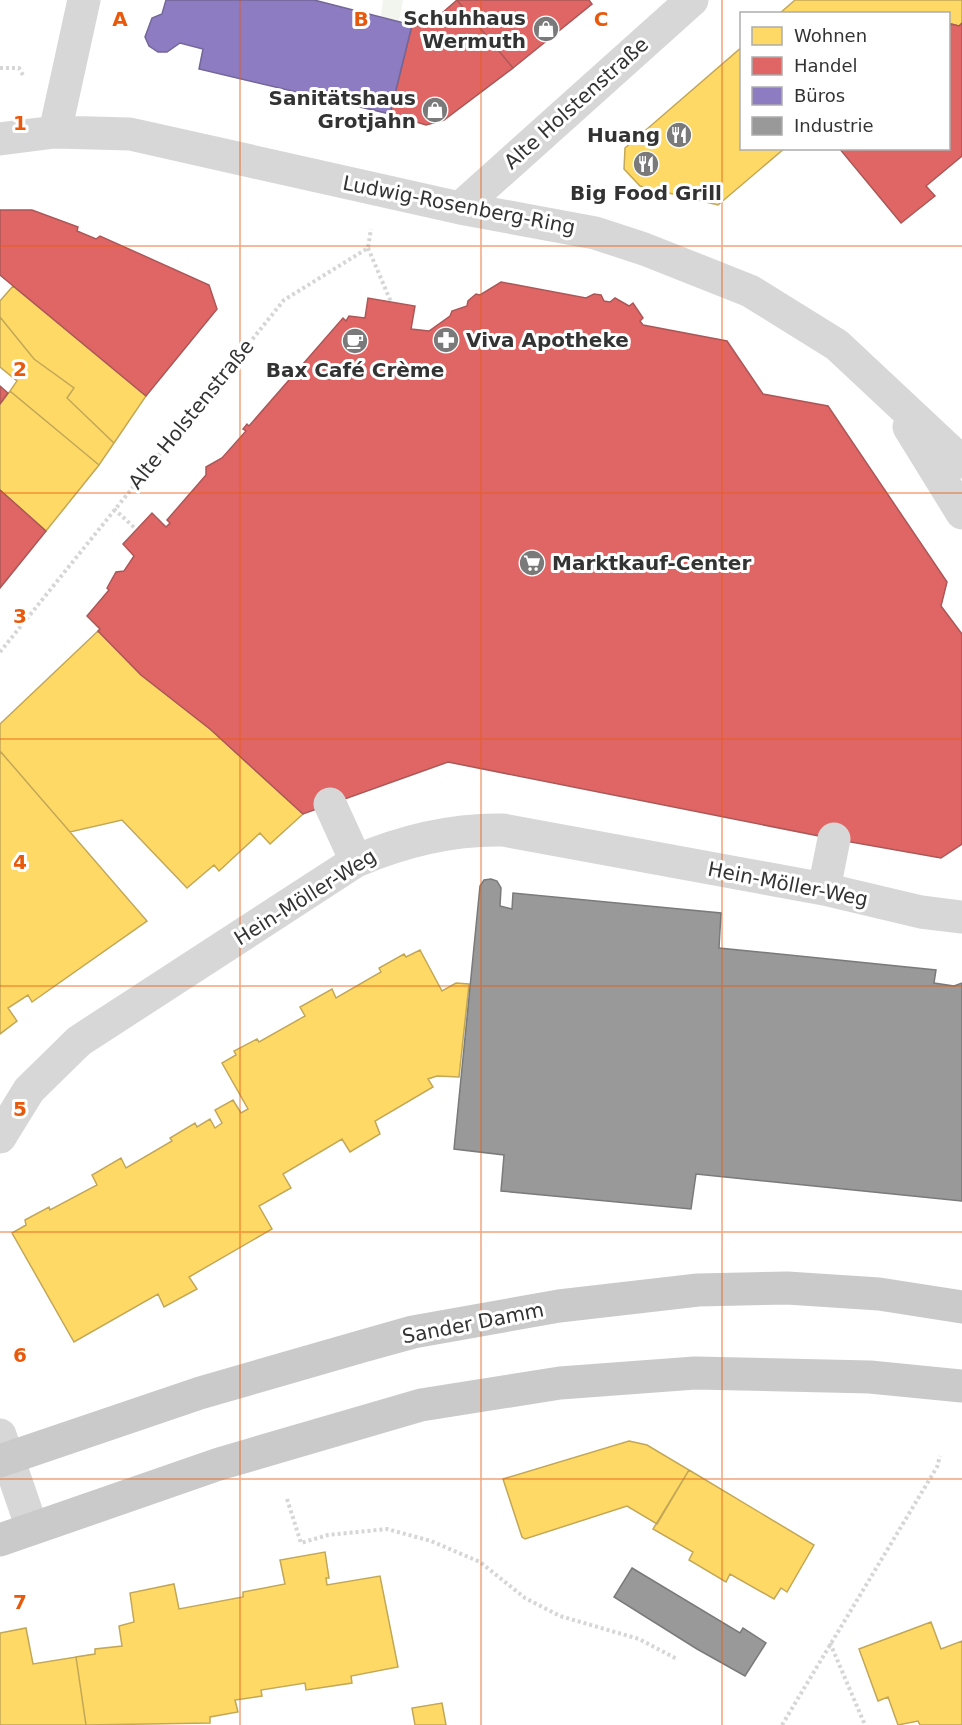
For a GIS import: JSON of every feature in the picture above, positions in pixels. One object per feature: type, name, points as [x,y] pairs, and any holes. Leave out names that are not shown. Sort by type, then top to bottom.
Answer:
[{"type":"main road","name":"Sander Damm","points":[[2,1452],[413,1332],[548,1308],[698,1290],[787,1288],[879,1294],[962,1307]]},
{"type":"main road","points":[[0,1540],[219,1464],[421,1405],[560,1383],[695,1373],[870,1377],[962,1386]]},
{"type":"street","points":[[55,132],[84,0]]},
{"type":"street","name":"Alte Holstenstraße","points":[[460,208],[692,0]]},
{"type":"street","name":"Ludwig-Rosenberg-Ring","points":[[0,139],[55,132],[130,134],[460,208],[596,233],[668,257],[750,291],[837,345],[962,462]]},
{"type":"street","name":"Ludwig-Rosenberg-Ring","points":[[881,385],[948,485],[962,513]]},
{"type":"street","points":[[330,804],[356,861]]},
{"type":"street","name":"Hein-Möller-Weg","points":[[0,1137],[29,1090],[79,1041],[356,861],[391,846],[467,829],[503,830],[824,889],[921,912],[962,917]]},
{"type":"street","points":[[824,889],[834,839]]},
{"type":"street","points":[[2,1452],[32,1528]]},
{"type":"path","points":[[0,68],[19,68]]},
{"type":"path","points":[[379,190],[368,248],[391,302]]},
{"type":"path","name":"Alte Holstenstraße","points":[[0,652],[284,300],[368,248]]},
{"type":"path","points":[[114,509],[136,530]]},
{"type":"path","points":[[782,1725],[937,1467],[940,1456]]},
{"type":"path","points":[[286,1499],[301,1543],[328,1535],[387,1529],[431,1540],[480,1562],[525,1598],[560,1616],[639,1640],[677,1659]]},
{"type":"path","points":[[830,1642],[865,1725]]},
{"type":"shaded area","points":[[383,0],[403,0],[399,21],[381,17]]},
{"type":"building: Wohnen","points":[[795,0],[962,0],[962,23],[959,26],[951,24],[950,27],[950,12],[781,12]]},
{"type":"building: Wohnen","points":[[740,49],[740,150],[783,150],[718,205],[640,186],[624,169],[625,148]]},
{"type":"building: Wohnen","points":[[13,286],[146,396],[114,443],[67,398],[74,388],[34,359],[0,317],[0,301]]},
{"type":"building: Wohnen","points":[[0,317],[34,359],[74,388],[67,398],[114,443],[99,465],[10,391],[17,381],[0,367]]},
{"type":"building: Wohnen","points":[[10,391],[99,465],[46,531],[0,490],[0,404]]},
{"type":"building: Wohnen","points":[[98,631],[141,675],[210,729],[303,814],[270,844],[260,833],[219,871],[214,865],[187,888],[122,820],[70,832],[0,751],[0,724]]},
{"type":"building: Wohnen","points":[[0,751],[147,921],[32,1002],[28,995],[8,1008],[17,1021],[0,1034]]},
{"type":"building: Wohnen","points":[[420,950],[442,991],[456,983],[469,984],[459,1077],[437,1076],[428,1079],[433,1087],[375,1121],[380,1134],[350,1152],[342,1139],[283,1174],[291,1188],[259,1206],[272,1229],[189,1277],[197,1289],[164,1307],[158,1294],[74,1342],[12,1233],[26,1225],[25,1220],[49,1207],[50,1210],[97,1185],[92,1175],[121,1158],[126,1168],[172,1141],[170,1138],[195,1123],[197,1127],[210,1119],[215,1128],[222,1123],[215,1110],[233,1100],[241,1113],[248,1109],[222,1063],[236,1055],[234,1051],[257,1039],[259,1042],[305,1016],[300,1007],[332,989],[336,998],[381,972],[379,968],[404,954],[406,957]]},
{"type":"building: Wohnen","points":[[629,1441],[647,1445],[689,1470],[657,1524],[627,1506],[525,1539],[522,1537],[503,1479]]},
{"type":"building: Wohnen","points":[[689,1470],[814,1545],[787,1592],[781,1588],[774,1599],[730,1574],[726,1582],[689,1560],[693,1552],[653,1529]]},
{"type":"building: Wohnen","points":[[325,1552],[329,1578],[326,1578],[327,1585],[380,1576],[398,1667],[351,1676],[352,1683],[306,1690],[305,1683],[261,1690],[262,1696],[235,1700],[238,1712],[210,1717],[210,1723],[86,1725],[76,1657],[95,1654],[95,1649],[122,1646],[119,1626],[134,1622],[130,1593],[174,1584],[179,1609],[243,1597],[243,1592],[285,1584],[280,1560]]},
{"type":"building: Wohnen","points":[[931,1622],[941,1649],[962,1641],[962,1725],[920,1725],[918,1721],[898,1725],[888,1697],[878,1701],[859,1649]]},
{"type":"building: Wohnen","points":[[26,1628],[33,1664],[76,1657],[86,1725],[0,1725],[0,1633]]},
{"type":"building: Wohnen","points":[[442,1703],[446,1725],[415,1725],[412,1708]]},
{"type":"building: Handel","points":[[457,0],[589,0],[592,4],[513,68]]},
{"type":"building: Handel","points":[[457,0],[513,68],[444,120],[426,125],[390,114],[412,25],[426,27]]},
{"type":"building: Handel","points":[[962,23],[962,156],[926,186],[935,196],[901,223],[841,150],[950,150],[950,27],[951,24],[959,26]]},
{"type":"building: Handel","points":[[0,210],[32,210],[78,227],[77,231],[96,239],[100,236],[209,285],[217,309],[146,396],[0,275]]},
{"type":"building: Handel","name":"Marktkauf-Center","points":[[501,282],[586,298],[594,294],[601,295],[604,301],[610,302],[615,298],[629,306],[633,303],[643,318],[640,321],[643,325],[727,341],[763,394],[828,406],[947,582],[941,606],[962,634],[962,844],[941,858],[834,839],[448,762],[303,814],[210,729],[141,675],[98,631],[100,629],[87,616],[109,590],[107,588],[116,572],[124,571],[134,556],[123,544],[152,513],[166,527],[170,523],[167,520],[206,475],[206,467],[222,458],[246,431],[243,429],[247,424],[249,426],[343,318],[346,321],[349,316],[365,318],[368,298],[415,306],[411,329],[429,331],[450,316],[452,311],[467,306],[468,301],[476,294],[480,295]]},
{"type":"building: Handel","points":[[0,386],[8,393],[0,404]]},
{"type":"building: Handel","points":[[0,490],[46,531],[0,588]]},
{"type":"building: Büros","points":[[166,0],[314,0],[412,25],[390,114],[199,69],[203,49],[180,43],[167,52],[158,52],[149,46],[145,37],[152,18],[162,14]]},
{"type":"building: Industrie","points":[[484,880],[497,881],[501,888],[500,906],[512,909],[513,893],[721,913],[719,948],[936,970],[934,983],[954,986],[962,983],[962,1201],[696,1174],[691,1209],[501,1191],[504,1155],[454,1149],[480,886]]},
{"type":"building: Industrie","points":[[632,1568],[740,1633],[743,1628],[766,1643],[745,1676],[614,1597]]},
{"type":"place","name":"Schuhhaus Wermuth","points":[[546,29]]},
{"type":"place","name":"Sanitätshaus Grotjahn","points":[[435,110]]},
{"type":"place","name":"Huang","points":[[679,135]]},
{"type":"place","name":"Big Food Grill","points":[[646,164]]},
{"type":"place","name":"Viva Apotheke","points":[[446,340]]},
{"type":"place","name":"Bax Café Crème","points":[[355,341]]},
{"type":"place","name":"Marktkauf-Center","points":[[532,563]]}]
